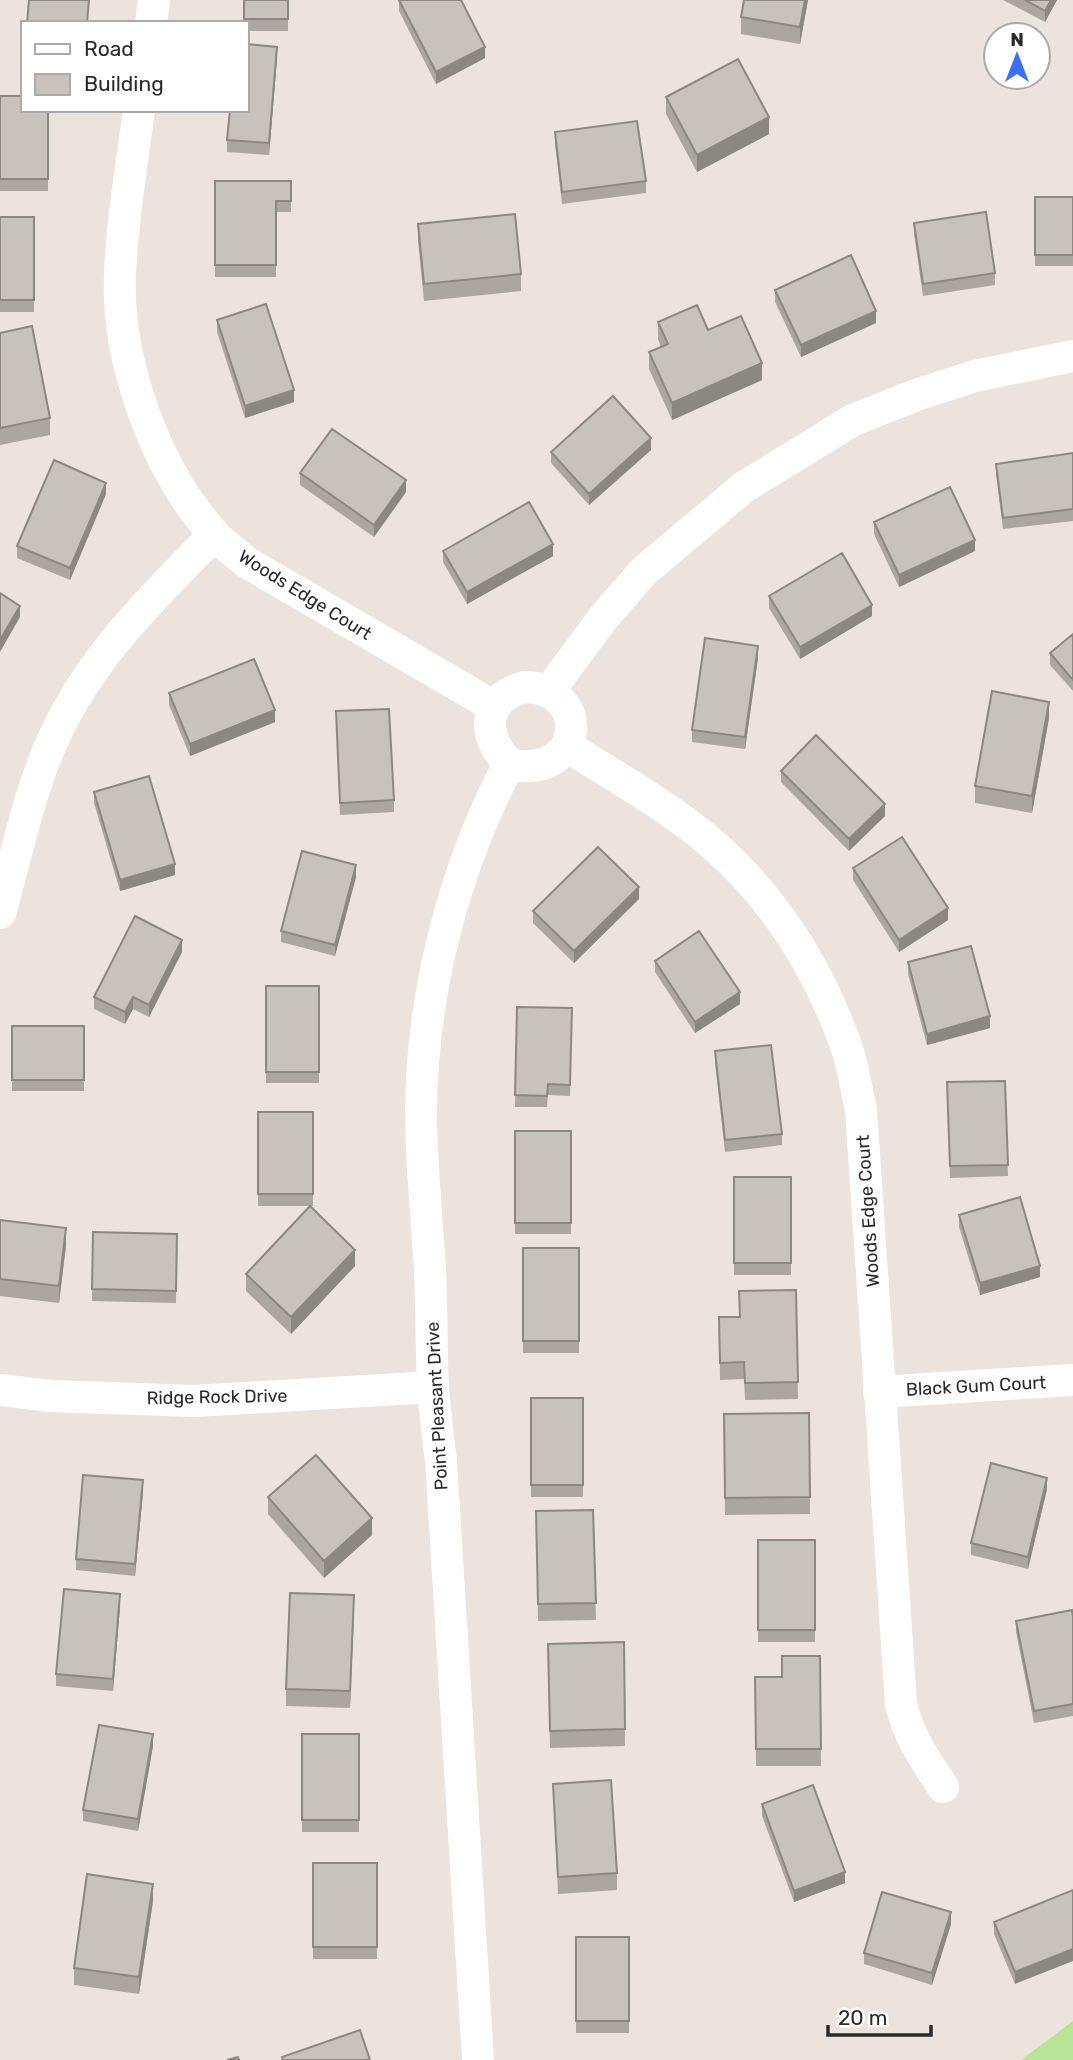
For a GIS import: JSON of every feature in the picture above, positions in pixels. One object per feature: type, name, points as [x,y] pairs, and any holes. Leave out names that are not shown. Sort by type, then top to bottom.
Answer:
[{"type":"street","points":[[151,21],[154,0]]},
{"type":"street","name":"Woods Edge Court","points":[[139,112],[120,274],[123,339],[139,403],[164,458],[190,502],[215,535],[246,562],[495,707]]},
{"type":"street","points":[[549,691],[596,627],[644,571],[744,487],[853,420],[975,376],[1073,356]]},
{"type":"street","points":[[0,913],[39,774],[71,703],[126,625],[215,535]]},
{"type":"street","points":[[537,687],[549,691],[559,698],[567,709],[570,734],[566,746],[548,764],[535,768],[509,764],[493,744],[489,732],[495,707],[502,697],[513,690],[537,687]]},
{"type":"street","name":"Woods Edge Court","points":[[566,746],[662,807],[715,847],[742,872],[770,904],[795,939],[817,976],[846,1045],[861,1110],[901,1703],[905,1723],[914,1744],[943,1787]]},
{"type":"street","name":"Point Pleasant Drive","points":[[478,2060],[441,1461],[433,1387],[422,1122],[423,1067],[444,938],[465,868],[509,764]]},
{"type":"street","name":"Black Gum Court","points":[[879,1392],[1073,1380]]},
{"type":"street","name":"Ridge Rock Drive","points":[[0,1390],[51,1396],[194,1401],[433,1387]]},
{"type":"green space","points":[[1073,2021],[1073,2060],[1021,2060]]},
{"type":"building","points":[[29,0],[89,0],[87,21],[27,21]]},
{"type":"building","points":[[244,0],[288,0],[288,19],[244,19]]},
{"type":"building","points":[[399,0],[461,0],[485,47],[436,72]]},
{"type":"building","points":[[744,0],[805,0],[800,27],[741,17]]},
{"type":"building","points":[[1025,0],[1051,0],[1045,11]]},
{"type":"building","points":[[248,44],[277,47],[269,143],[227,140],[230,112],[248,112]]},
{"type":"building","points":[[738,59],[769,117],[697,155],[666,97]]},
{"type":"building","points":[[0,96],[21,96],[21,112],[48,112],[48,179],[0,179]]},
{"type":"building","points":[[637,121],[646,181],[562,192],[555,132]]},
{"type":"building","points":[[215,181],[291,181],[291,201],[276,201],[276,265],[215,265]]},
{"type":"building","points":[[1035,197],[1073,197],[1073,255],[1035,255]]},
{"type":"building","points":[[986,212],[995,273],[923,284],[914,223]]},
{"type":"building","points":[[515,214],[521,274],[424,284],[418,224]]},
{"type":"building","points":[[0,217],[34,217],[34,300],[0,300]]},
{"type":"building","points":[[851,255],[876,311],[801,345],[775,290]]},
{"type":"building","points":[[266,304],[294,390],[245,406],[217,320]]},
{"type":"building","points":[[697,305],[708,330],[741,316],[762,363],[672,403],[649,352],[668,344],[658,322]]},
{"type":"building","points":[[32,326],[50,418],[0,428],[0,333]]},
{"type":"building","points":[[613,396],[651,438],[589,494],[551,452]]},
{"type":"building","points":[[332,429],[406,480],[374,525],[300,473]]},
{"type":"building","points":[[1073,453],[1073,509],[1003,518],[996,464]]},
{"type":"building","points":[[54,460],[106,483],[70,568],[17,546]]},
{"type":"building","points":[[950,487],[975,540],[899,575],[874,522]]},
{"type":"building","points":[[529,502],[553,544],[467,592],[443,551]]},
{"type":"building","points":[[842,553],[872,605],[800,647],[769,596]]},
{"type":"building","points":[[0,593],[20,606],[0,640]]},
{"type":"building","points":[[1073,634],[1073,680],[1050,653]]},
{"type":"building","points":[[705,638],[758,646],[745,737],[692,730]]},
{"type":"building","points":[[254,659],[275,710],[190,744],[169,693]]},
{"type":"building","points":[[992,691],[1049,702],[1032,796],[975,786]]},
{"type":"building","points":[[389,709],[394,800],[340,803],[336,711]]},
{"type":"building","points":[[816,735],[885,804],[849,839],[781,771]]},
{"type":"building","points":[[149,776],[175,864],[120,880],[94,792]]},
{"type":"building","points":[[902,837],[948,908],[899,940],[853,868]]},
{"type":"building","points":[[598,847],[639,887],[574,951],[533,911]]},
{"type":"building","points":[[302,851],[356,865],[335,945],[281,931]]},
{"type":"building","points":[[135,916],[182,940],[149,1005],[133,997],[125,1012],[94,997]]},
{"type":"building","points":[[699,931],[740,992],[695,1022],[655,961]]},
{"type":"building","points":[[971,946],[990,1016],[927,1034],[908,962]]},
{"type":"building","points":[[266,986],[319,986],[319,1072],[266,1072]]},
{"type":"building","points":[[517,1007],[572,1008],[570,1085],[548,1084],[547,1096],[515,1095]]},
{"type":"building","points":[[12,1026],[84,1026],[84,1080],[12,1080]]},
{"type":"building","points":[[771,1045],[782,1134],[725,1140],[715,1051]]},
{"type":"building","points":[[1005,1081],[1008,1165],[950,1166],[947,1082]]},
{"type":"building","points":[[258,1112],[313,1112],[313,1194],[258,1194]]},
{"type":"building","points":[[515,1131],[571,1131],[571,1223],[515,1223]]},
{"type":"building","points":[[734,1177],[791,1177],[791,1263],[734,1263]]},
{"type":"building","points":[[1020,1197],[1040,1266],[980,1283],[959,1215]]},
{"type":"building","points":[[310,1206],[355,1250],[291,1317],[246,1274]]},
{"type":"building","points":[[0,1220],[66,1228],[59,1286],[0,1279]]},
{"type":"building","points":[[93,1232],[177,1234],[176,1291],[92,1289]]},
{"type":"building","points":[[523,1248],[579,1248],[579,1341],[523,1341]]},
{"type":"building","points":[[796,1290],[798,1382],[745,1383],[744,1362],[720,1363],[719,1317],[740,1317],[739,1291]]},
{"type":"building","points":[[531,1398],[583,1398],[583,1485],[531,1485]]},
{"type":"building","points":[[809,1413],[810,1497],[725,1498],[724,1414]]},
{"type":"building","points":[[316,1455],[372,1518],[324,1561],[268,1497]]},
{"type":"building","points":[[991,1463],[1047,1478],[1028,1557],[971,1543]]},
{"type":"building","points":[[83,1475],[143,1480],[135,1564],[76,1559]]},
{"type":"building","points":[[593,1510],[596,1603],[538,1604],[536,1511]]},
{"type":"building","points":[[758,1540],[815,1540],[815,1630],[758,1630]]},
{"type":"building","points":[[64,1589],[120,1594],[113,1679],[56,1674]]},
{"type":"building","points":[[290,1593],[354,1595],[350,1691],[286,1689]]},
{"type":"building","points":[[1072,1610],[1073,1704],[1034,1711],[1016,1621]]},
{"type":"building","points":[[624,1642],[625,1729],[550,1731],[548,1644]]},
{"type":"building","points":[[782,1656],[820,1656],[821,1749],[756,1749],[755,1677],[782,1677]]},
{"type":"building","points":[[99,1725],[153,1734],[138,1819],[83,1810]]},
{"type":"building","points":[[302,1734],[359,1734],[359,1820],[302,1820]]},
{"type":"building","points":[[611,1780],[617,1873],[558,1877],[553,1784]]},
{"type":"building","points":[[813,1785],[845,1872],[794,1891],[762,1804]]},
{"type":"building","points":[[313,1863],[377,1863],[377,1947],[313,1947]]},
{"type":"building","points":[[87,1874],[153,1884],[139,1977],[74,1968]]},
{"type":"building","points":[[1073,1890],[1073,1949],[1015,1972],[994,1922]]},
{"type":"building","points":[[882,1892],[951,1912],[932,1973],[864,1953]]},
{"type":"building","points":[[576,1937],[629,1937],[629,2021],[576,2021]]},
{"type":"building","points":[[360,2030],[370,2060],[283,2060],[282,2057]]}]
